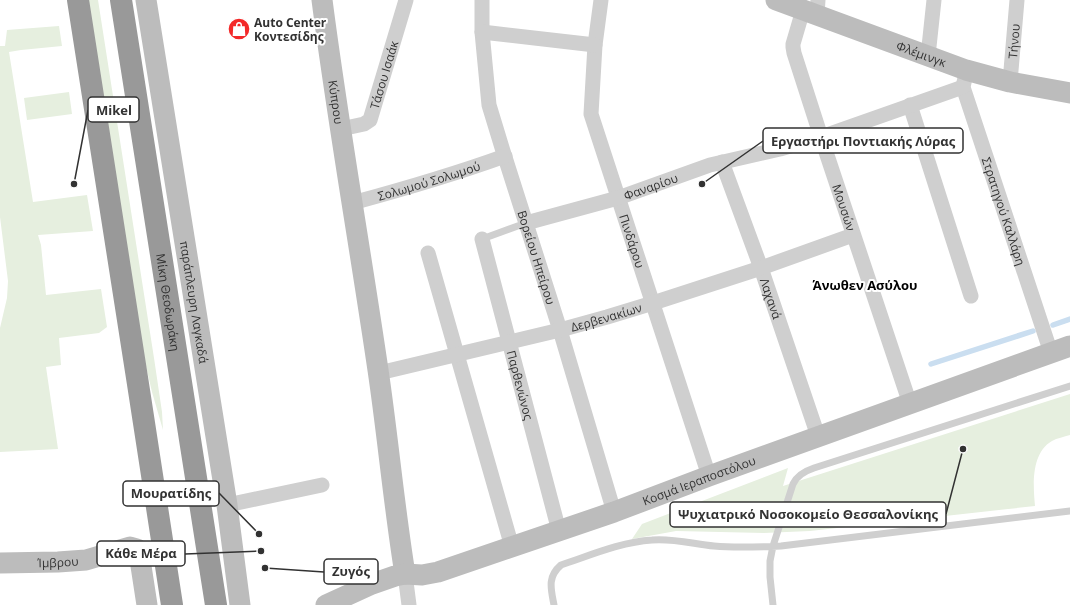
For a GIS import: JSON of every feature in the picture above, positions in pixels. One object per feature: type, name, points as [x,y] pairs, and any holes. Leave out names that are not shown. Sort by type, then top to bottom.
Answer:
[{"type":"highway","points":[[78,0],[172,605]]},
{"type":"highway","name":"Μίκη Θεοδωράκη","points":[[121,0],[216,605]]},
{"type":"street","name":"παράπλευρη Λαγκαδά","points":[[146,0],[227,505],[240,605]]},
{"type":"street","name":"Κύπρου","points":[[322,0],[330,62],[379,373],[399,540],[405,574]]},
{"type":"street","name":"Τάσου Ισαάκ","points":[[341,129],[364,124],[370,120],[406,0]]},
{"type":"street","name":"Βορείου Ηπείρου","points":[[482,0],[482,32],[489,105],[560,330],[614,512]]},
{"type":"street","name":"Πινδάρου","points":[[601,0],[595,45],[591,114],[709,476]]},
{"type":"street","name":"Φλέμινγκ","points":[[776,0],[813,8],[928,56],[965,78],[1010,82],[1070,95]]},
{"type":"street","points":[[928,56],[934,0]]},
{"type":"street","name":"Τήνου","points":[[1010,82],[1017,0]]},
{"type":"street","name":"Μουσών","points":[[813,8],[793,47],[794,53],[910,404]]},
{"type":"street","points":[[482,32],[595,45]]},
{"type":"street","name":"Φαναρίου","points":[[526,223],[618,198],[696,169],[780,149],[821,137],[910,105],[965,78]]},
{"type":"street","name":"Στρατηγού Καλλάρη","points":[[965,78],[1060,349]]},
{"type":"street","points":[[910,105],[971,296]]},
{"type":"street","name":"Σολωμού Σολωμού","points":[[352,203],[398,191],[505,156]]},
{"type":"street","name":"Λαχανά","points":[[722,162],[761,268],[818,436]]},
{"type":"street","name":"Δερβενακίων","points":[[379,373],[560,330],[607,317],[761,268],[853,235]]},
{"type":"street","name":"Παρθενώνος","points":[[482,238],[559,531]]},
{"type":"street","points":[[428,253],[512,547]]},
{"type":"street","name":"Κοσμά Ιεραποστόλου","points":[[326,605],[372,584],[394,576],[434,573],[614,512],[818,436],[1060,349]]},
{"type":"street","points":[[227,505],[322,485]]},
{"type":"street","name":"Ίμβρου","points":[[0,563],[77,561],[98,557],[132,547],[137,549],[139,554],[148,605]]},
{"type":"street","points":[[405,574],[409,605]]},
{"type":"lane","name":"Φαναρίου","points":[[482,238],[526,223]]},
{"type":"lane","points":[[774,605],[769,570],[773,546],[793,484],[806,470],[1070,386]]},
{"type":"lane","points":[[554,605],[551,580],[556,569],[561,565],[617,546],[660,539],[727,547],[791,545],[1070,511]]},
{"type":"green space","points":[[88,0],[98,0],[154,358],[162,412],[163,430],[141,345]]},
{"type":"green space","points":[[59,26],[62,46],[9,52],[33,202],[87,195],[93,231],[38,235],[41,245],[46,295],[101,289],[107,327],[99,333],[59,338],[61,365],[46,367],[58,449],[0,452],[0,328],[7,298],[8,281],[0,217],[0,46],[5,46],[7,30]]},
{"type":"green space","points":[[69,92],[72,114],[27,120],[24,98]]},
{"type":"green space","points":[[1070,394],[1070,435],[1052,441],[1045,446],[1040,453],[1034,479],[1035,506],[810,531],[764,533],[676,531],[632,539],[642,524],[788,468],[783,486]]},
{"type":"waterway","points":[[1053,325],[1070,319]]},
{"type":"waterway","points":[[931,364],[1033,331]]},
{"type":"place","name":"Auto Center Κοντεσίδης","points":[[239,29]]},
{"type":"place","name":"Mikel","points":[[74,184]]},
{"type":"place","name":"Εργαστήρι Ποντιακής Λύρας","points":[[702,184]]},
{"type":"place","name":"Ψυχιατρικό Νοσοκομείο Θεσσαλονίκης","points":[[963,449]]},
{"type":"place","name":"Μουρατίδης","points":[[259,534]]},
{"type":"place","name":"Κάθε Μέρα","points":[[261,551]]},
{"type":"place","name":"Ζυγός","points":[[265,568]]},
{"type":"district","name":"Άνωθεν Ασύλου","points":[[865,285]]}]
